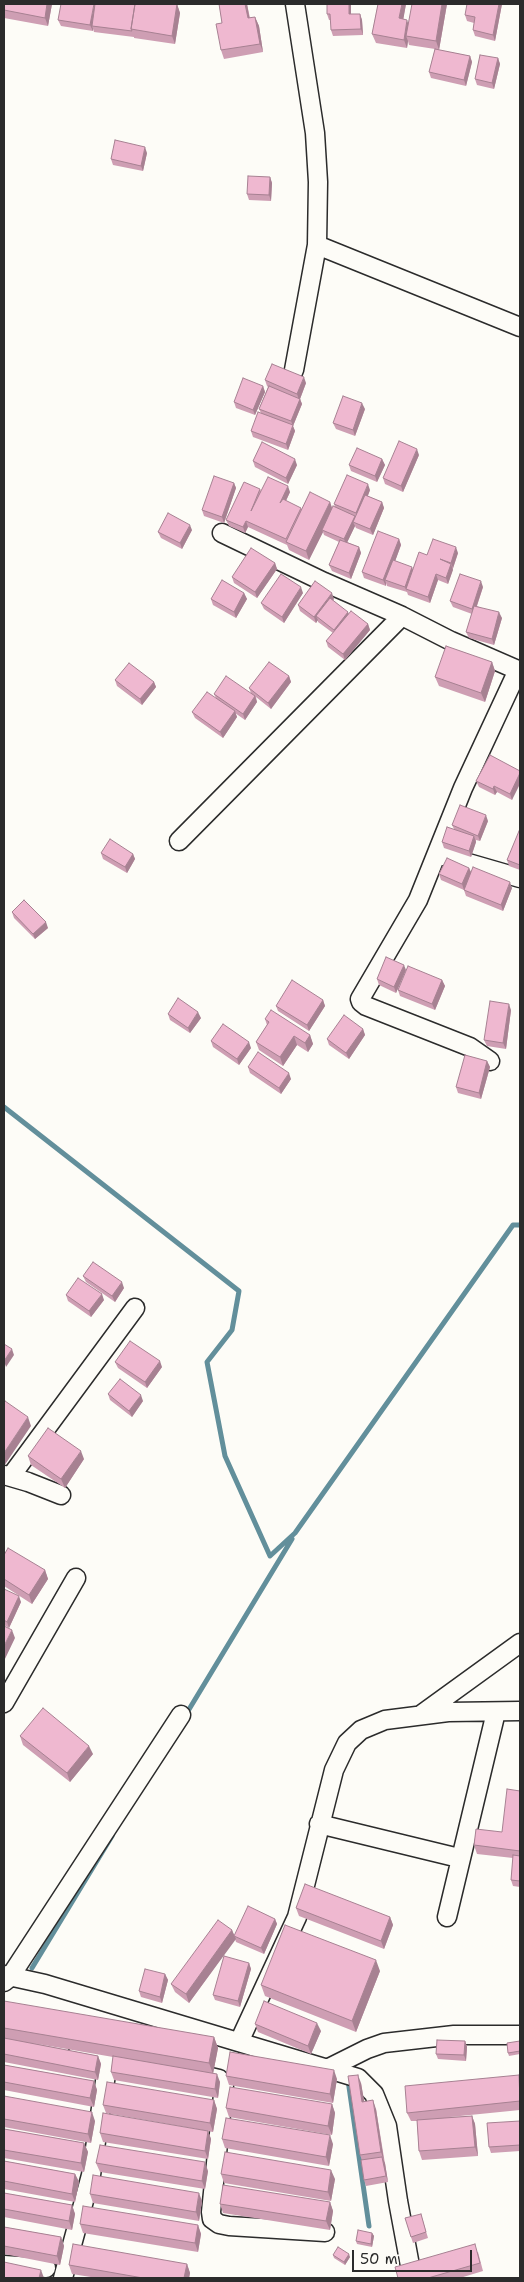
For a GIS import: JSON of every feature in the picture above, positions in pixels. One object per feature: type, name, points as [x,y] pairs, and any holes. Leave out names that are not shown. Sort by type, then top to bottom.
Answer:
[{"type":"street","points":[[294,370],[317,245],[318,182],[315,133],[295,4]]},
{"type":"street","points":[[317,245],[520,327]]},
{"type":"street","points":[[222,532],[324,582],[402,616],[451,641],[519,670],[463,788],[418,900],[360,998],[361,1002],[470,1047],[490,1061]]},
{"type":"street","points":[[179,841],[402,616]]},
{"type":"street","points":[[437,854],[520,878]]},
{"type":"street","points":[[61,1495],[7,1476],[135,1308]]},
{"type":"street","points":[[4,1703],[76,1578]]},
{"type":"street","points":[[419,1716],[520,1643]]},
{"type":"street","points":[[239,2042],[297,1917],[334,1770],[347,1743],[361,1730],[385,1720],[448,1712],[520,1711]]},
{"type":"street","points":[[446,1917],[496,1712]]},
{"type":"street","points":[[181,1715],[6,1978],[45,1984],[358,2078],[374,2094],[387,2126],[411,2271]]},
{"type":"street","points":[[319,1824],[459,1858]]},
{"type":"street","points":[[327,2069],[367,2049],[384,2044],[454,2035],[520,2035]]},
{"type":"street","points":[[61,2053],[127,2064]]},
{"type":"street","points":[[63,2278],[91,2175],[108,2061]]},
{"type":"street","points":[[183,2072],[211,2076],[220,2079],[224,2085],[211,2212],[212,2219],[219,2224],[229,2226],[325,2232]]},
{"type":"street","points":[[4,2265],[46,2268]]},
{"type":"building","points":[[4,4],[47,4],[45,18],[4,10]]},
{"type":"building","points":[[61,4],[94,4],[90,25],[58,20]]},
{"type":"building","points":[[95,4],[135,4],[132,31],[92,26]]},
{"type":"building","points":[[135,4],[177,4],[172,36],[131,29]]},
{"type":"building","points":[[219,4],[245,4],[248,18],[255,17],[260,44],[221,50],[216,24],[222,23]]},
{"type":"building","points":[[327,4],[349,4],[349,14],[360,14],[361,29],[331,30],[330,14],[327,14]]},
{"type":"building","points":[[378,4],[402,4],[399,18],[407,20],[404,40],[372,34]]},
{"type":"building","points":[[412,4],[442,4],[436,41],[406,36]]},
{"type":"building","points":[[467,4],[499,4],[493,35],[473,30],[475,17],[465,15]]},
{"type":"building","points":[[435,49],[470,56],[464,80],[429,72]]},
{"type":"building","points":[[480,55],[498,58],[492,83],[475,79]]},
{"type":"building","points":[[115,140],[145,147],[141,166],[111,159]]},
{"type":"building","points":[[248,176],[270,177],[269,195],[247,194]]},
{"type":"building","points":[[272,364],[304,377],[297,394],[265,380]]},
{"type":"building","points":[[243,378],[263,386],[253,410],[234,402]]},
{"type":"building","points":[[269,386],[300,399],[291,421],[259,409]]},
{"type":"building","points":[[343,396],[362,403],[353,430],[333,423]]},
{"type":"building","points":[[258,412],[293,425],[286,444],[251,431]]},
{"type":"building","points":[[399,441],[417,449],[401,486],[383,478]]},
{"type":"building","points":[[262,442],[295,459],[286,478],[253,461]]},
{"type":"building","points":[[357,448],[382,459],[375,476],[349,465]]},
{"type":"building","points":[[347,475],[368,484],[356,513],[334,504]]},
{"type":"building","points":[[214,476],[234,483],[222,517],[202,510]]},
{"type":"building","points":[[268,477],[288,486],[280,503],[283,499],[301,508],[286,539],[246,521],[243,527],[226,520],[244,482],[260,489],[251,511]]},
{"type":"building","points":[[310,492],[330,502],[306,551],[286,542]]},
{"type":"building","points":[[365,495],[382,502],[370,529],[353,522]]},
{"type":"building","points":[[333,506],[355,516],[344,539],[322,530]]},
{"type":"building","points":[[168,513],[190,525],[180,543],[158,532]]},
{"type":"building","points":[[378,531],[399,539],[383,580],[362,572]]},
{"type":"building","points":[[433,539],[456,547],[451,563],[440,559],[451,564],[446,578],[436,574],[428,597],[406,589],[419,552],[427,555]]},
{"type":"building","points":[[340,540],[359,547],[349,573],[329,565]]},
{"type":"building","points":[[251,548],[275,563],[255,592],[232,577]]},
{"type":"building","points":[[393,560],[412,567],[405,587],[385,580]]},
{"type":"building","points":[[281,574],[301,587],[282,617],[261,603]]},
{"type":"building","points":[[460,574],[481,581],[472,609],[450,601]]},
{"type":"building","points":[[222,580],[244,593],[234,612],[211,599]]},
{"type":"building","points":[[315,581],[332,593],[314,617],[298,605]]},
{"type":"building","points":[[330,598],[348,612],[334,630],[316,616]]},
{"type":"building","points":[[474,606],[499,612],[492,639],[466,632]]},
{"type":"building","points":[[351,611],[368,624],[343,654],[326,641]]},
{"type":"building","points":[[446,646],[492,662],[481,693],[435,677]]},
{"type":"building","points":[[269,662],[289,676],[268,703],[249,688]]},
{"type":"building","points":[[129,663],[154,682],[140,699],[115,680]]},
{"type":"building","points":[[226,676],[255,696],[243,714],[214,694]]},
{"type":"building","points":[[207,692],[235,711],[220,732],[192,712]]},
{"type":"building","points":[[490,755],[520,771],[510,794],[494,786],[493,789],[476,781]]},
{"type":"building","points":[[460,805],[486,815],[478,836],[452,825]]},
{"type":"building","points":[[447,827],[474,836],[469,851],[442,842]]},
{"type":"building","points":[[520,831],[520,865],[507,860]]},
{"type":"building","points":[[110,839],[133,854],[125,867],[101,853]]},
{"type":"building","points":[[447,858],[469,868],[462,884],[439,874]]},
{"type":"building","points":[[473,867],[510,882],[501,905],[464,890]]},
{"type":"building","points":[[24,900],[46,922],[33,934],[12,912]]},
{"type":"building","points":[[386,957],[404,965],[394,987],[377,979]]},
{"type":"building","points":[[408,966],[442,980],[432,1004],[398,990]]},
{"type":"building","points":[[292,980],[323,1000],[307,1025],[276,1006]]},
{"type":"building","points":[[178,998],[198,1012],[188,1028],[168,1014]]},
{"type":"building","points":[[490,1001],[509,1004],[503,1043],[484,1040]]},
{"type":"building","points":[[271,1010],[310,1035],[305,1043],[294,1036],[280,1057],[256,1042],[269,1022],[265,1019]]},
{"type":"building","points":[[344,1015],[363,1029],[346,1053],[327,1039]]},
{"type":"building","points":[[223,1024],[249,1042],[237,1059],[211,1041]]},
{"type":"building","points":[[258,1052],[289,1073],[279,1088],[248,1067]]},
{"type":"building","points":[[465,1055],[487,1061],[479,1093],[456,1087]]},
{"type":"building","points":[[93,1262],[122,1282],[112,1296],[83,1276]]},
{"type":"building","points":[[78,1278],[102,1294],[89,1311],[66,1295]]},
{"type":"building","points":[[130,1341],[160,1361],[145,1382],[115,1362]]},
{"type":"building","points":[[4,1344],[12,1349],[4,1361]]},
{"type":"building","points":[[120,1379],[141,1395],[129,1411],[108,1394]]},
{"type":"building","points":[[4,1402],[28,1417],[4,1453]]},
{"type":"building","points":[[48,1428],[81,1451],[61,1479],[28,1456]]},
{"type":"building","points":[[8,1548],[45,1570],[29,1595],[4,1579],[4,1555]]},
{"type":"building","points":[[4,1589],[19,1596],[7,1622],[4,1620]]},
{"type":"building","points":[[4,1626],[12,1630],[4,1646]]},
{"type":"building","points":[[43,1708],[89,1746],[67,1773],[20,1736]]},
{"type":"building","points":[[507,1789],[520,1791],[520,1851],[474,1845],[476,1829],[502,1832]]},
{"type":"building","points":[[513,1855],[520,1856],[520,1881],[511,1880]]},
{"type":"building","points":[[305,1884],[390,1917],[381,1941],[296,1908]]},
{"type":"building","points":[[248,1906],[275,1919],[261,1948],[234,1936]]},
{"type":"building","points":[[218,1920],[232,1930],[186,1994],[171,1984]]},
{"type":"building","points":[[285,1925],[376,1960],[352,2021],[261,1985]]},
{"type":"building","points":[[224,1956],[249,1963],[238,2001],[213,1995]]},
{"type":"building","points":[[145,1969],[165,1974],[160,1997],[139,1991]]},
{"type":"building","points":[[4,2001],[214,2037],[209,2063],[4,2028]]},
{"type":"building","points":[[264,2001],[317,2023],[308,2046],[255,2024]]},
{"type":"building","points":[[4,2038],[98,2056],[95,2072],[4,2054]]},
{"type":"building","points":[[437,2040],[465,2041],[464,2055],[436,2054]]},
{"type":"building","points":[[520,2041],[520,2051],[508,2053],[507,2043]]},
{"type":"building","points":[[230,2052],[334,2070],[330,2094],[226,2076]]},
{"type":"building","points":[[113,2056],[217,2074],[215,2089],[111,2072]]},
{"type":"building","points":[[4,2065],[94,2081],[90,2098],[4,2082]]},
{"type":"building","points":[[358,2075],[362,2102],[373,2100],[381,2152],[360,2155],[348,2076]]},
{"type":"building","points":[[519,2075],[520,2101],[407,2113],[405,2086]]},
{"type":"building","points":[[107,2082],[214,2100],[210,2123],[103,2105]]},
{"type":"building","points":[[230,2087],[332,2104],[328,2126],[226,2108]]},
{"type":"building","points":[[4,2096],[92,2112],[88,2134],[4,2119]]},
{"type":"building","points":[[103,2113],[208,2131],[205,2151],[100,2133]]},
{"type":"building","points":[[472,2116],[475,2147],[419,2151],[417,2120]]},
{"type":"building","points":[[226,2118],[330,2135],[326,2157],[222,2139]]},
{"type":"building","points":[[520,2121],[520,2145],[489,2147],[487,2123]]},
{"type":"building","points":[[4,2129],[84,2143],[81,2163],[4,2150]]},
{"type":"building","points":[[100,2145],[205,2162],[202,2181],[96,2163]]},
{"type":"building","points":[[225,2152],[331,2170],[328,2192],[221,2174]]},
{"type":"building","points":[[382,2157],[386,2176],[364,2180],[361,2160]]},
{"type":"building","points":[[4,2161],[75,2174],[72,2194],[4,2181]]},
{"type":"building","points":[[93,2175],[199,2193],[196,2212],[90,2194]]},
{"type":"building","points":[[223,2185],[330,2202],[326,2221],[220,2204]]},
{"type":"building","points":[[4,2193],[72,2205],[69,2221],[4,2209]]},
{"type":"building","points":[[83,2206],[198,2225],[195,2243],[80,2224]]},
{"type":"building","points":[[421,2214],[426,2232],[411,2237],[405,2218]]},
{"type":"building","points":[[4,2227],[61,2237],[57,2256],[4,2246]]},
{"type":"building","points":[[358,2230],[372,2233],[371,2244],[356,2241]]},
{"type":"building","points":[[73,2244],[187,2264],[184,2278],[143,2278],[69,2265]]},
{"type":"building","points":[[475,2244],[480,2263],[428,2278],[398,2278],[395,2267]]},
{"type":"building","points":[[338,2247],[349,2254],[344,2262],[333,2255]]},
{"type":"building","points":[[4,2262],[41,2270],[39,2278],[4,2278]]},
{"type":"waterway","points":[[4,1107],[239,1291],[232,1330],[207,1362],[225,1456],[270,1556],[295,1533],[513,1225],[520,1225]]},
{"type":"waterway","points":[[185,1716],[292,1539]]},
{"type":"waterway","points":[[32,1968],[112,1836]]},
{"type":"waterway","points":[[346,2079],[348,2080],[369,2226]]}]
